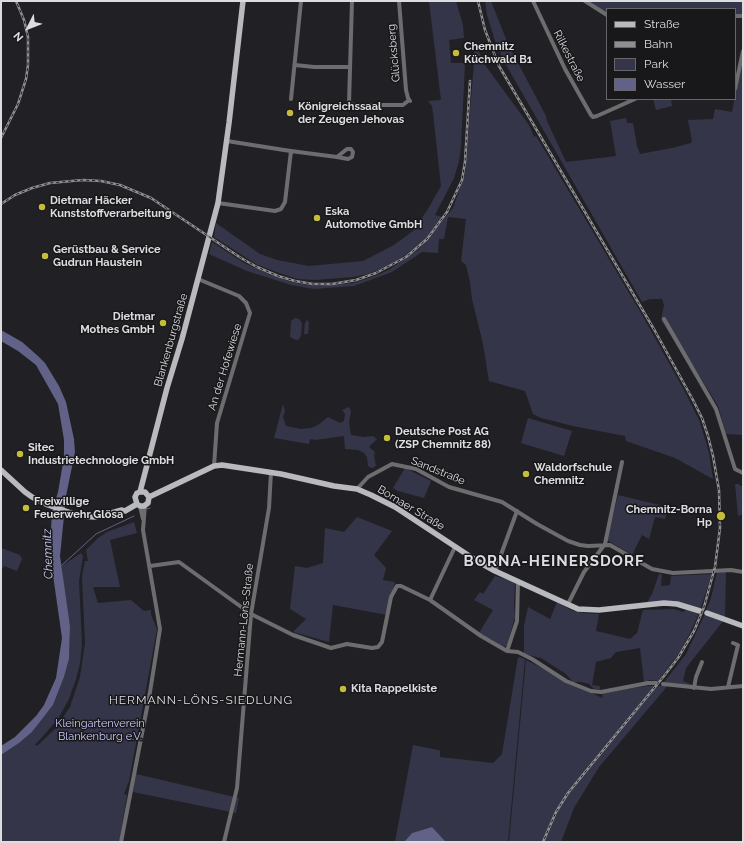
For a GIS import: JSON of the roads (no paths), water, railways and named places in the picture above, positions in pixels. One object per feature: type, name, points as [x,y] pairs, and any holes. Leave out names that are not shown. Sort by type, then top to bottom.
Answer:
[{"type":"main road","name":"Blankenburgstraße","points":[[145,493],[142,481],[218,203],[227,141],[243,1]]},
{"type":"main road","name":"Bornaer Straße","points":[[145,493],[163,490],[214,466],[222,465],[271,472],[334,486],[357,489],[395,507],[495,571],[578,609],[599,610],[677,604],[700,611]]},
{"type":"main road","points":[[1,470],[25,492],[48,505],[80,516],[94,517],[122,510],[149,501],[145,493],[136,495],[139,504]]},
{"type":"main road","points":[[707,614],[743,626]]},
{"type":"street","points":[[291,99],[301,1]]},
{"type":"street","points":[[295,65],[314,67],[350,67],[352,1]]},
{"type":"street","name":"Glücksberg","points":[[350,67],[349,103],[354,105],[403,105],[410,101],[406,90],[399,1]]},
{"type":"street","name":"Rilkestraße","points":[[533,1],[565,69],[593,117],[633,100]]},
{"type":"street","points":[[584,1],[606,14]]},
{"type":"street","points":[[736,84],[743,51]]},
{"type":"street","points":[[227,141],[337,157]]},
{"type":"street","points":[[218,203],[275,211],[281,209],[285,202],[291,151]]},
{"type":"street","name":"An der Hofewiese","points":[[198,279],[239,296],[245,301],[250,313],[217,423],[214,466]]},
{"type":"street","points":[[664,319],[716,409],[734,469],[743,473]]},
{"type":"street","points":[[568,604],[582,576],[605,544],[622,462]]},
{"type":"street","name":"Sandstraße","points":[[357,489],[368,477],[392,464],[416,469],[449,487],[502,502],[568,541],[588,546],[605,544],[617,548],[652,569],[662,572],[691,573],[730,570],[743,572]]},
{"type":"street","name":"Hermann-Löns-Straße","points":[[224,842],[237,788],[251,614],[269,508],[271,472]]},
{"type":"street","points":[[121,842],[159,642],[160,629],[143,530],[143,520],[139,504]]},
{"type":"street","points":[[495,571],[518,511]]},
{"type":"street","points":[[430,600],[455,546]]},
{"type":"street","points":[[150,566],[179,562],[251,614],[293,635],[331,648],[347,644],[372,648],[378,647],[382,642],[391,597],[397,586],[401,586],[430,600],[481,636],[507,651],[518,652],[532,659],[566,681],[591,691],[601,692],[648,683],[656,683]]},
{"type":"street","points":[[507,651],[517,621],[518,581]]},
{"type":"street","points":[[728,687],[738,645],[733,643]]},
{"type":"street","points":[[694,688],[696,677],[702,662]]},
{"type":"street","points":[[663,684],[711,689],[743,686]]},
{"type":"water","points":[[1,330],[22,342],[38,356],[45,363],[59,386],[66,402],[74,439],[75,452],[66,496],[60,556],[70,626],[69,659],[53,705],[32,732],[1,755],[1,746],[15,737],[36,716],[44,705],[56,678],[62,638],[53,575],[51,529],[52,512],[58,492],[64,457],[64,440],[58,404],[36,365],[18,351],[1,341]]},
{"type":"water","points":[[432,827],[446,842],[404,842],[412,833]]},
{"type":"waterway","name":"Chemnitz","points":[[61,566],[96,534],[134,516]]},
{"type":"railway","points":[[1,138],[18,104],[26,79],[28,65],[28,37],[24,20],[16,1]]},
{"type":"railway","points":[[478,1],[485,30],[499,66],[655,331],[702,418],[713,456],[719,490],[720,528],[715,567],[704,607],[694,631],[678,658],[568,793],[556,812],[543,842]]},
{"type":"railway","points":[[1,204],[15,195],[50,183],[83,180],[101,181],[120,185],[151,198],[241,258],[278,276],[313,284],[332,284],[356,280],[376,273],[406,257],[427,239],[447,212],[462,180],[465,162],[470,81]]},
{"type":"place","name":"Chemnitz Küchwald B1","points":[[456,53]]},
{"type":"place","name":"Königreichssaal der Zeugen Jehovas","points":[[290,113]]},
{"type":"place","name":"Dietmar Häcker Kunststoffverarbeitung","points":[[42,207]]},
{"type":"place","name":"Eska Automotive GmbH","points":[[317,218]]},
{"type":"place","name":"Gerüstbau & Service Gudrun Haustein","points":[[45,256]]},
{"type":"place","name":"Dietmar Mothes GmbH","points":[[163,323]]},
{"type":"place","name":"Deutsche Post AG (ZSP Chemnitz 88)","points":[[387,438]]},
{"type":"place","name":"Sitec Industrietechnologie GmbH","points":[[20,454]]},
{"type":"place","name":"Waldorfschule Chemnitz","points":[[526,474]]},
{"type":"place","name":"Freiwillige Feuerwehr Glösa","points":[[26,508]]},
{"type":"place","name":"Chemnitz-Borna Hp","points":[[721,516]]},
{"type":"place","name":"Kita Rappelkiste","points":[[343,689]]},
{"type":"district","name":"BORNA-HEINERSDORF","points":[[554,561]]},
{"type":"district","name":"HERMANN-LÖNS-SIEDLUNG","points":[[201,700]]},
{"type":"park label","name":"Kleingartenverein Blankenburg e.V.","points":[[100,730]]}]
